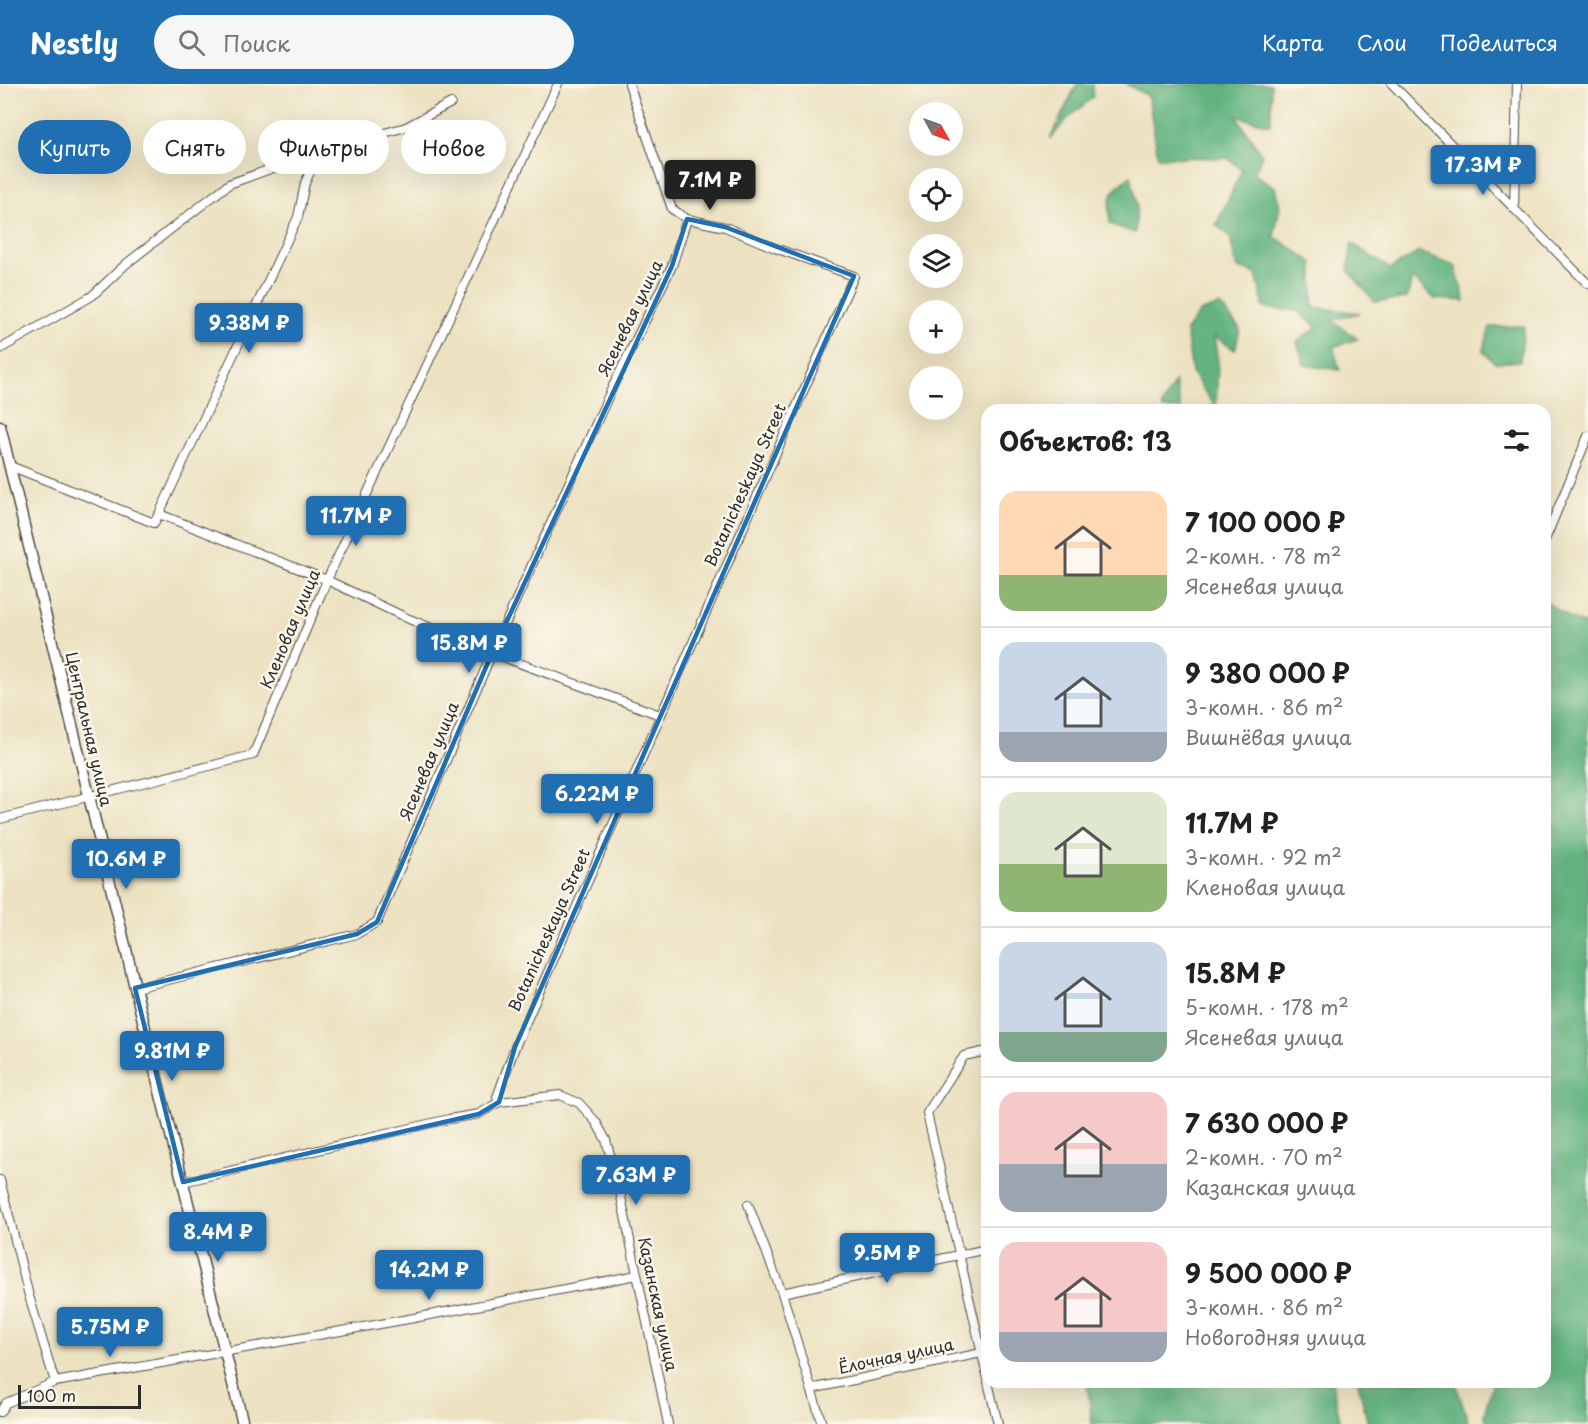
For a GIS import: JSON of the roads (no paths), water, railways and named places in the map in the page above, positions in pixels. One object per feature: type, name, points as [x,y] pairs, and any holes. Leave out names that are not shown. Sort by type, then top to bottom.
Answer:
[{"type":"street","name":"Кленовая улица","points":[[0,819],[253,755],[327,580],[558,84]]},
{"type":"street","points":[[629,84],[672,209],[687,219]]},
{"type":"street","points":[[1392,84],[1588,284]]},
{"type":"street","points":[[1403,84],[1403,95]]},
{"type":"street","points":[[1514,208],[1517,84]]},
{"type":"street","points":[[389,132],[406,127],[451,103]]},
{"type":"street","points":[[0,349],[92,296],[126,264],[230,184],[258,174]]},
{"type":"street","points":[[10,466],[154,523],[298,217],[305,183],[309,174]]},
{"type":"street","name":"Botanicheskaya Street","points":[[499,1102],[497,1097],[515,1047],[855,276],[775,248],[725,227],[687,219]]},
{"type":"street","name":"Ясеневая улица","points":[[135,988],[357,934],[377,922],[492,653],[609,396],[672,266],[687,219]]},
{"type":"street","name":"Центральная улица","points":[[0,426],[243,1424]]},
{"type":"street","points":[[1551,525],[1588,436]]},
{"type":"street","points":[[159,514],[327,580],[409,619],[492,653],[660,715]]},
{"type":"street","points":[[981,1052],[964,1056],[927,1113],[981,1341]]},
{"type":"street","name":"Казанская улица","points":[[499,1102],[560,1095],[579,1102],[596,1122],[606,1140],[668,1424]]},
{"type":"street","points":[[183,1182],[479,1114],[499,1102]]},
{"type":"street","points":[[0,1180],[29,1296],[55,1382]]},
{"type":"street","points":[[748,1204],[782,1293],[822,1424]]},
{"type":"street","points":[[782,1293],[981,1251]]},
{"type":"street","points":[[0,1412],[6,1403],[55,1382],[637,1275]]},
{"type":"street","name":"Ёлочная улица","points":[[811,1389],[981,1354]]},
{"type":"street","points":[[989,1388],[998,1424]]}]
